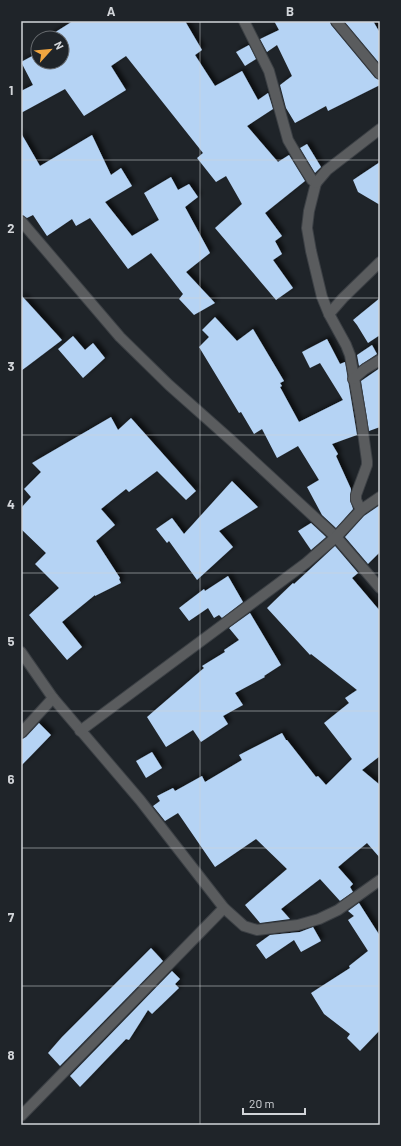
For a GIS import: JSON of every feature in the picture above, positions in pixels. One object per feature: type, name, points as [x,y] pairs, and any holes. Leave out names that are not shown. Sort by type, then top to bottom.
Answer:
[{"type":"street","points":[[244,21],[269,71],[288,140],[312,180],[316,183]]},
{"type":"street","points":[[336,21],[380,74]]},
{"type":"street","points":[[361,510],[356,500],[356,495],[367,465],[367,461],[350,355],[329,314],[318,281],[307,228],[309,210],[316,183],[327,170],[380,129]]},
{"type":"street","points":[[21,221],[120,337],[169,385],[336,537],[380,588]]},
{"type":"street","points":[[329,314],[342,298],[380,262]]},
{"type":"street","points":[[354,379],[365,369],[380,360]]},
{"type":"street","points":[[80,730],[279,584],[336,537],[361,510],[380,497]]},
{"type":"street","points":[[21,652],[53,698],[140,800],[224,908],[244,926],[257,930],[298,925],[319,919],[338,910],[380,880]]},
{"type":"street","points":[[21,733],[53,698]]},
{"type":"street","points":[[21,1116],[224,908]]},
{"type":"building","points":[[73,21],[185,21],[202,50],[195,55],[215,86],[242,71],[258,100],[268,93],[273,109],[247,126],[278,162],[289,155],[305,181],[265,213],[282,236],[275,241],[282,254],[273,260],[293,288],[276,300],[215,228],[242,204],[226,176],[216,182],[197,158],[203,153],[126,56],[111,66],[126,90],[84,116],[65,89],[21,113],[21,91],[33,85],[21,62],[30,57],[30,70],[70,70],[70,30],[59,30]]},
{"type":"building","points":[[274,21],[330,21],[331,25],[375,78],[380,80],[380,85],[328,111],[326,106],[295,123],[286,108],[280,85],[292,76],[277,45],[267,52],[260,39],[279,30]]},
{"type":"building","points":[[344,21],[373,21],[380,33],[380,64]]},
{"type":"building","points":[[249,45],[256,59],[245,66],[236,52]]},
{"type":"building","points":[[21,133],[40,166],[92,135],[111,175],[121,168],[132,186],[105,202],[132,236],[159,220],[144,193],[171,177],[178,190],[189,184],[198,197],[185,207],[210,253],[186,272],[215,303],[194,315],[179,299],[183,294],[151,253],[128,269],[90,218],[76,226],[72,219],[47,236],[33,215],[27,218],[21,215]]},
{"type":"building","points":[[307,144],[321,167],[315,173],[300,148]]},
{"type":"building","points":[[380,162],[380,205],[358,192],[353,180]]},
{"type":"building","points":[[21,295],[62,340],[21,371]]},
{"type":"building","points":[[380,298],[380,335],[368,343],[353,320]]},
{"type":"building","points":[[215,317],[237,341],[253,329],[284,381],[280,383],[282,386],[280,387],[299,422],[343,400],[320,363],[310,368],[302,352],[327,339],[340,364],[345,362],[357,435],[332,444],[338,454],[336,456],[351,489],[350,500],[353,509],[336,528],[322,515],[307,487],[319,480],[298,446],[277,458],[262,429],[254,434],[241,412],[239,413],[199,347],[209,337],[202,330]]},
{"type":"building","points":[[73,336],[85,350],[93,343],[105,358],[83,378],[58,349]]},
{"type":"building","points":[[372,345],[377,354],[359,366],[357,355]]},
{"type":"building","points":[[380,368],[380,427],[369,431],[361,381]]},
{"type":"building","points":[[111,417],[118,430],[131,418],[196,491],[186,500],[157,471],[129,492],[126,489],[101,509],[115,525],[96,541],[120,578],[121,583],[95,595],[62,622],[82,647],[67,660],[29,615],[59,588],[35,564],[46,553],[21,529],[21,508],[31,497],[24,489],[41,472],[32,463]]},
{"type":"building","points":[[232,481],[258,507],[219,531],[233,547],[197,580],[169,541],[167,543],[156,529],[172,518],[184,534]]},
{"type":"building","points":[[380,505],[380,552],[368,564],[345,537],[364,516]]},
{"type":"building","points":[[311,523],[326,537],[311,550],[298,531]]},
{"type":"building","points":[[335,546],[358,573],[352,578],[380,611],[380,756],[362,770],[380,785],[380,858],[367,843],[338,867],[353,884],[350,887],[353,892],[340,901],[320,879],[281,909],[290,919],[260,923],[245,905],[287,869],[256,839],[215,867],[178,813],[165,821],[153,806],[160,801],[157,796],[173,788],[175,791],[202,776],[205,782],[242,760],[239,755],[282,733],[316,777],[318,776],[326,785],[352,759],[324,723],[349,703],[345,698],[357,690],[311,654],[310,655],[267,608]]},
{"type":"building","points":[[228,576],[243,602],[222,618],[219,615],[214,618],[208,608],[189,621],[179,608],[204,589],[205,591]]},
{"type":"building","points":[[250,613],[281,665],[264,676],[265,677],[235,693],[243,705],[223,716],[228,724],[201,742],[193,730],[166,747],[147,717],[204,668],[202,666],[225,652],[224,650],[239,640],[229,628]]},
{"type":"building","points":[[39,723],[51,735],[21,766],[21,739],[26,737]]},
{"type":"building","points":[[152,752],[162,768],[146,778],[136,761]]},
{"type":"building","points":[[359,903],[380,936],[380,1030],[360,1051],[347,1038],[350,1034],[324,1014],[311,993],[350,968],[349,966],[368,951],[348,920],[354,916],[348,911]]},
{"type":"building","points":[[313,927],[321,941],[301,952],[294,940],[266,959],[256,945],[270,935],[300,932]]},
{"type":"building","points":[[151,948],[163,961],[60,1066],[48,1053],[62,1037]]},
{"type":"building","points":[[172,971],[180,979],[175,984],[179,988],[152,1014],[148,1010],[129,1040],[126,1039],[80,1087],[70,1076]]}]
